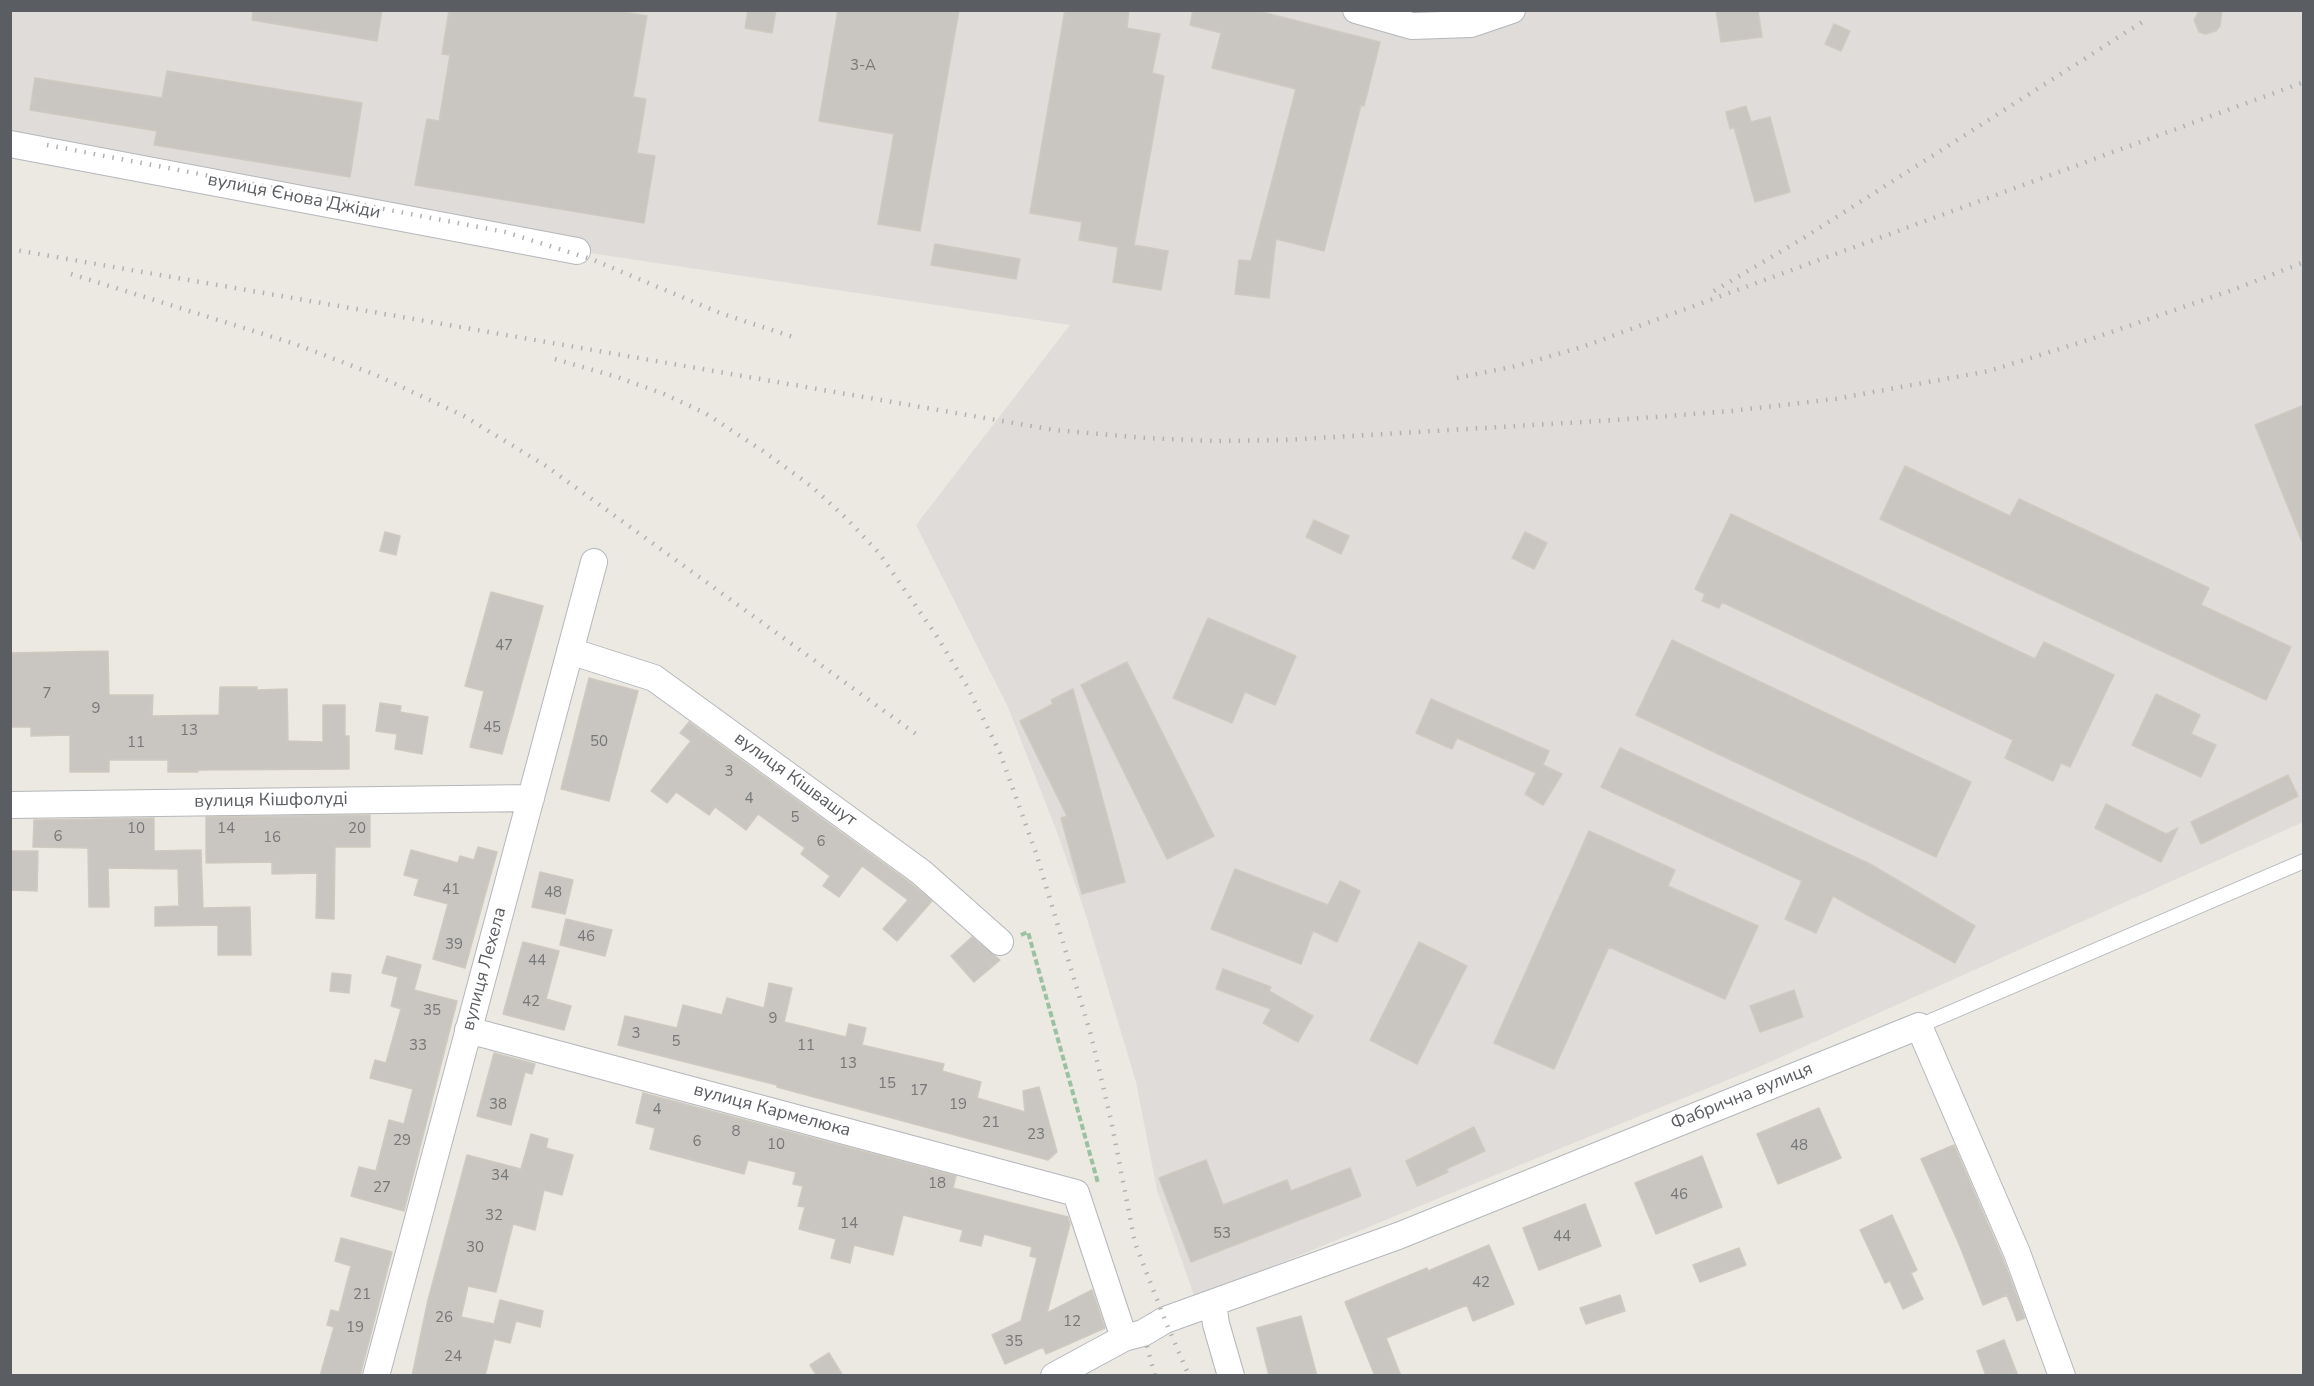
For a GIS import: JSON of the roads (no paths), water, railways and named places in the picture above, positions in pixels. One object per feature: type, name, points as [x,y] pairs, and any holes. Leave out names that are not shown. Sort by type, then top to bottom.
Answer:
[{"type":"street","points":[[1356,10],[1412,26],[1471,24],[1512,10]]},
{"type":"street","name":"вулиця Єнова Джіди","points":[[10,144],[578,251]]},
{"type":"street","name":"вулиця Лехела","points":[[376,1376],[594,562]]},
{"type":"street","name":"вулиця Кішвашут","points":[[570,651],[654,678],[921,872],[1000,942]]},
{"type":"street","name":"вулиця Кішфолуді","points":[[10,805],[531,798]]},
{"type":"street","points":[[1919,1026],[2017,1253],[2062,1376]]},
{"type":"street","name":"Фабрична вулиця","points":[[1054,1376],[1124,1338],[1143,1333],[1165,1320],[1398,1236],[1919,1026]]},
{"type":"street","name":"вулиця Кармелюка","points":[[468,1029],[1088,1190],[1124,1338]]},
{"type":"street","points":[[1213,1304],[1216,1324],[1231,1376]]},
{"type":"lane","points":[[1919,1026],[2304,861]]},
{"type":"railway","points":[[1714,291],[1802,239],[2147,19]]},
{"type":"railway","points":[[1457,378],[1516,366],[1582,347],[2304,82]]},
{"type":"railway","points":[[47,145],[505,232],[591,259],[720,313],[796,338]]},
{"type":"railway","points":[[10,249],[1054,430],[1215,441],[1284,440],[1616,420],[1731,411],[1835,399],[1989,371],[2091,339],[2238,288],[2304,262]]},
{"type":"railway","points":[[71,274],[295,344],[376,375],[464,416],[546,466],[916,734]]},
{"type":"railway","points":[[555,359],[617,377],[664,394],[705,413],[763,451],[811,486],[879,553],[936,635],[967,686],[1000,753],[1036,853],[1091,1035],[1111,1120],[1135,1243],[1189,1376]]},
{"type":"railway","points":[[1147,1346],[1155,1376]]}]
